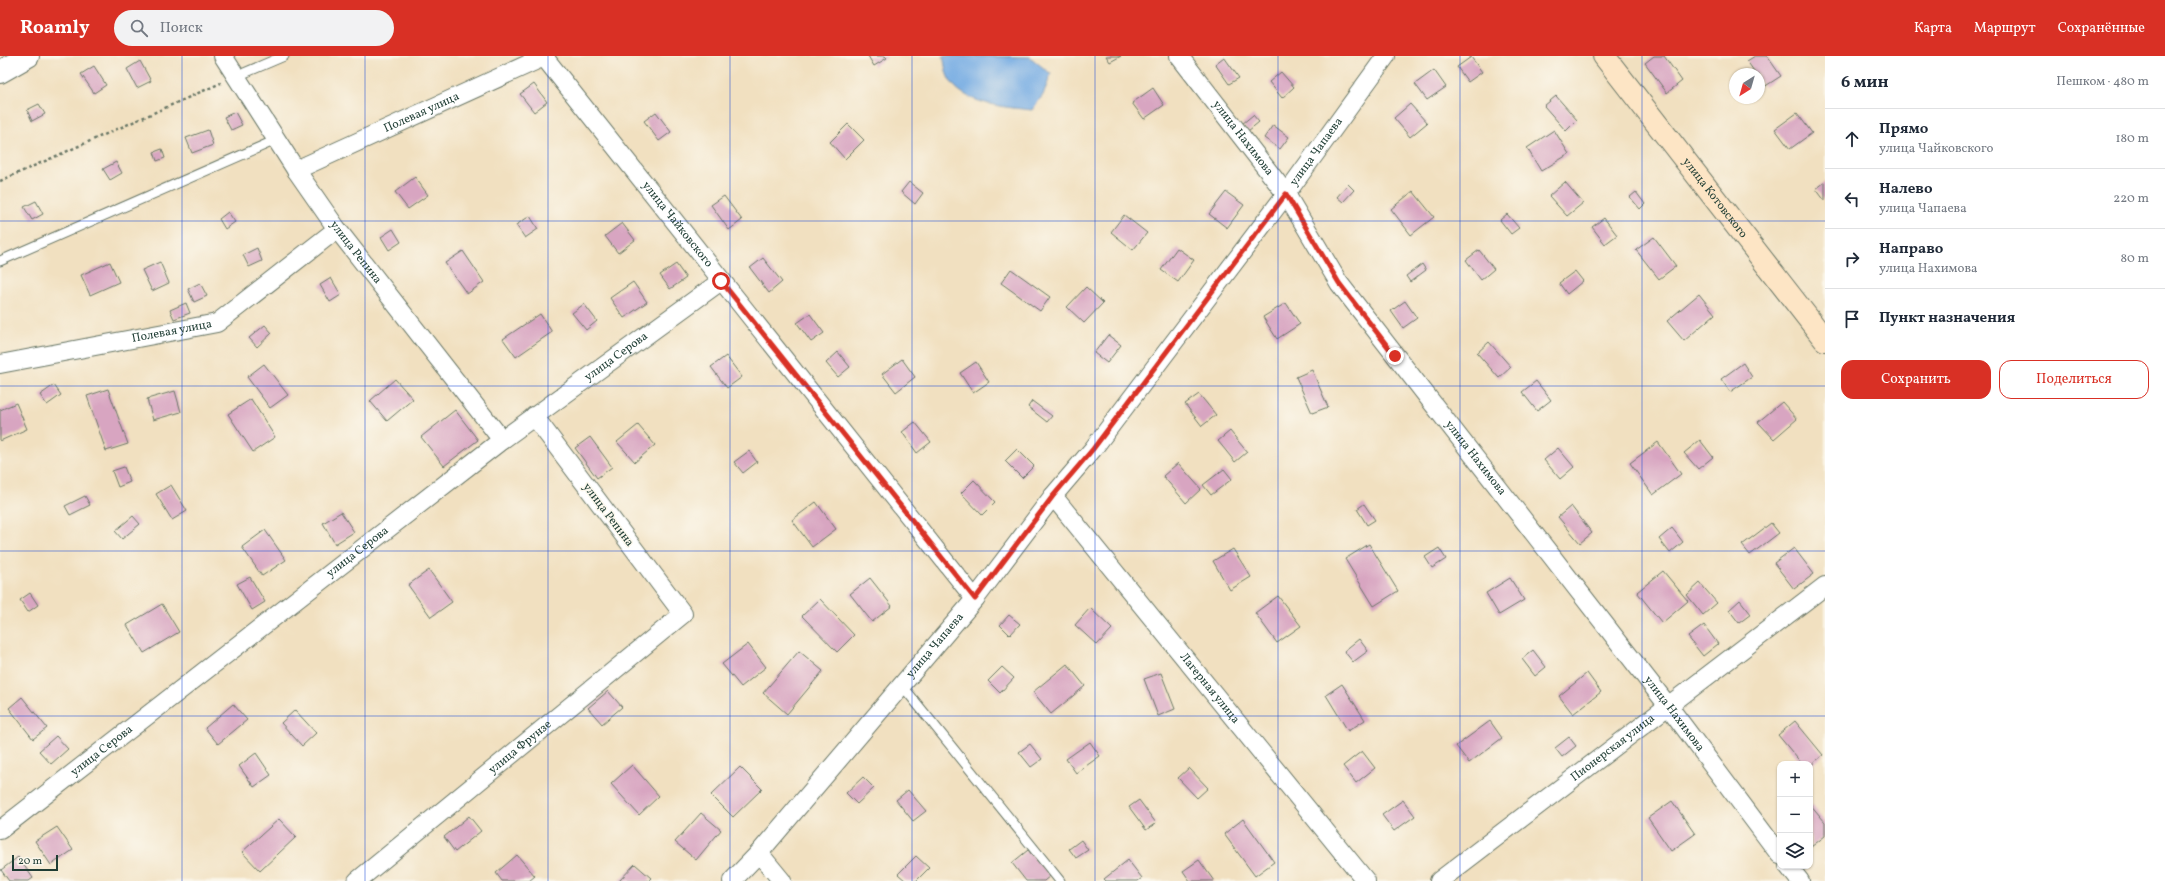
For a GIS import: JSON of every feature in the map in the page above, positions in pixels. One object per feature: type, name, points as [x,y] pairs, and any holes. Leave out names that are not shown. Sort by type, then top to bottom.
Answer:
[{"type":"main road","name":"улица Котовского","points":[[1604,56],[1825,340]]},
{"type":"street","points":[[0,72],[28,56]]},
{"type":"street","name":"улица Репина","points":[[223,56],[235,77],[296,170],[344,237],[502,440]]},
{"type":"street","name":"улица Нахимова","points":[[1179,56],[1286,194],[1339,283],[1669,707],[1777,851]]},
{"type":"street","name":"улица Чапаева","points":[[732,881],[759,853],[901,684],[975,599],[1053,496],[1093,449],[1286,194],[1386,56]]},
{"type":"street","name":"Полевая улица","points":[[296,170],[545,57]]},
{"type":"street","name":"улица Чайковского","points":[[545,57],[721,281],[975,599]]},
{"type":"street","name":"Полевая улица","points":[[1,363],[217,324],[344,237]]},
{"type":"street","name":"улица Серова","points":[[0,830],[502,440],[721,281]]},
{"type":"street","name":"улица Репина","points":[[534,416],[683,614]]},
{"type":"street","name":"Лагерная улица","points":[[1053,496],[1366,881]]},
{"type":"street","name":"Пионерская улица","points":[[1439,881],[1669,707],[1825,586]]},
{"type":"street","name":"улица Фрунзе","points":[[357,881],[683,614]]},
{"type":"street","points":[[759,853],[782,881]]},
{"type":"street","points":[[1790,869],[1800,881]]},
{"type":"lane","points":[[235,77],[284,56]]},
{"type":"lane","points":[[0,261],[276,140]]},
{"type":"lane","points":[[901,684],[1060,881]]},
{"type":"path","points":[[0,181],[235,77]]},
{"type":"water","points":[[943,56],[1030,57],[1051,74],[1043,95],[1032,110],[997,106],[963,94],[948,77]]},
{"type":"building","points":[[868,56],[885,56],[887,58],[874,66]]},
{"type":"building","points":[[1106,56],[1121,56],[1110,62]]},
{"type":"building","points":[[1654,56],[1664,56],[1682,81],[1667,93],[1645,63]]},
{"type":"building","points":[[1755,56],[1767,56],[1781,76],[1765,86],[1765,68],[1752,68],[1747,61]]},
{"type":"building","points":[[1224,57],[1239,78],[1229,84],[1215,64]]},
{"type":"building","points":[[1471,57],[1482,72],[1468,82],[1457,67]]},
{"type":"building","points":[[140,61],[151,81],[137,88],[127,69]]},
{"type":"building","points":[[94,66],[106,85],[94,93],[81,74]]},
{"type":"building","points":[[1434,70],[1446,87],[1427,100],[1415,84]]},
{"type":"building","points":[[1281,72],[1294,87],[1282,98],[1269,82]]},
{"type":"building","points":[[534,84],[547,102],[534,112],[520,94]]},
{"type":"building","points":[[1153,88],[1164,105],[1144,119],[1132,103]]},
{"type":"building","points":[[1556,96],[1577,120],[1566,131],[1544,106]]},
{"type":"building","points":[[39,104],[45,114],[32,121],[27,110]]},
{"type":"building","points":[[1410,104],[1427,123],[1410,137],[1394,118]]},
{"type":"building","points":[[235,112],[242,125],[231,130],[224,117]]},
{"type":"building","points":[[656,112],[671,132],[659,141],[644,121]]},
{"type":"building","points":[[1797,113],[1812,133],[1790,149],[1775,129]]},
{"type":"building","points":[[1253,115],[1259,122],[1248,131],[1242,124]]},
{"type":"building","points":[[848,124],[864,140],[845,159],[830,142]]},
{"type":"building","points":[[1273,125],[1289,137],[1280,149],[1264,138]]},
{"type":"building","points":[[208,130],[213,145],[192,153],[186,138]]},
{"type":"building","points":[[1554,130],[1569,154],[1541,171],[1527,148]]},
{"type":"building","points":[[162,149],[165,158],[157,161],[154,152]]},
{"type":"building","points":[[116,162],[122,173],[110,180],[103,169]]},
{"type":"building","points":[[415,177],[428,195],[408,209],[395,192]]},
{"type":"building","points":[[909,182],[923,193],[915,204],[901,192]]},
{"type":"building","points":[[1565,182],[1583,203],[1567,216],[1549,196]]},
{"type":"building","points":[[1825,182],[1825,201],[1816,189]]},
{"type":"building","points":[[1348,184],[1354,190],[1343,202],[1337,197]]},
{"type":"building","points":[[1413,191],[1434,217],[1411,235],[1391,209]]},
{"type":"building","points":[[1226,192],[1244,205],[1227,228],[1209,214]]},
{"type":"building","points":[[1636,192],[1645,204],[1640,209],[1630,197]]},
{"type":"building","points":[[724,196],[742,220],[729,230],[711,205]]},
{"type":"building","points":[[36,201],[43,214],[32,220],[24,207]]},
{"type":"building","points":[[228,212],[235,222],[225,229],[219,219]]},
{"type":"building","points":[[1507,214],[1519,228],[1511,234],[1500,220]]},
{"type":"building","points":[[1124,215],[1147,233],[1133,250],[1111,232]]},
{"type":"building","points":[[530,216],[538,229],[525,238],[516,225]]},
{"type":"building","points":[[1604,218],[1617,235],[1605,244],[1592,227]]},
{"type":"building","points":[[622,223],[635,240],[618,253],[605,236]]},
{"type":"building","points":[[393,229],[401,242],[389,250],[381,237]]},
{"type":"building","points":[[1654,237],[1676,266],[1659,279],[1636,250]]},
{"type":"building","points":[[257,248],[262,261],[249,267],[243,255]]},
{"type":"building","points":[[1177,248],[1194,260],[1178,282],[1161,270]]},
{"type":"building","points":[[1479,250],[1494,269],[1481,280],[1466,260]]},
{"type":"building","points":[[463,251],[484,282],[467,294],[445,263]]},
{"type":"building","points":[[763,258],[782,282],[769,293],[750,268]]},
{"type":"building","points":[[110,262],[119,282],[90,295],[81,275]]},
{"type":"building","points":[[160,262],[169,283],[152,291],[142,270]]},
{"type":"building","points":[[676,264],[686,278],[670,289],[660,275]]},
{"type":"building","points":[[1422,264],[1426,270],[1410,282],[1406,276]]},
{"type":"building","points":[[1011,269],[1050,297],[1040,311],[1001,283]]},
{"type":"building","points":[[1575,271],[1583,281],[1567,294],[1559,283]]},
{"type":"building","points":[[331,278],[341,295],[330,302],[320,285]]},
{"type":"building","points":[[633,282],[647,302],[624,318],[610,298]]},
{"type":"building","points":[[200,283],[207,296],[194,302],[188,289]]},
{"type":"building","points":[[1086,287],[1103,303],[1084,323],[1067,307]]},
{"type":"building","points":[[1699,294],[1715,314],[1684,341],[1667,321]]},
{"type":"building","points":[[1405,301],[1417,318],[1403,328],[1391,311]]},
{"type":"building","points":[[186,303],[190,313],[174,319],[170,310]]},
{"type":"building","points":[[1286,303],[1300,324],[1277,339],[1263,317]]},
{"type":"building","points":[[584,304],[597,321],[586,330],[572,313]]},
{"type":"building","points":[[540,314],[552,332],[516,357],[503,339]]},
{"type":"building","points":[[810,314],[824,333],[811,342],[797,323]]},
{"type":"building","points":[[265,325],[272,333],[257,347],[249,338]]},
{"type":"building","points":[[1108,335],[1121,345],[1107,363],[1094,353]]},
{"type":"building","points":[[1489,342],[1511,367],[1499,378],[1477,353]]},
{"type":"building","points":[[838,352],[850,367],[838,377],[826,363]]},
{"type":"building","points":[[726,356],[742,377],[727,388],[711,367]]},
{"type":"building","points":[[902,359],[915,377],[896,392],[882,374]]},
{"type":"building","points":[[976,362],[989,382],[973,393],[960,373]]},
{"type":"building","points":[[1743,363],[1752,377],[1730,392],[1721,379]]},
{"type":"building","points":[[264,364],[288,395],[270,408],[247,377]]},
{"type":"building","points":[[1312,370],[1328,407],[1312,413],[1296,377]]},
{"type":"building","points":[[395,379],[413,399],[387,421],[370,401]]},
{"type":"building","points":[[1536,381],[1551,400],[1537,411],[1522,392]]},
{"type":"building","points":[[54,385],[61,395],[47,405],[40,395]]},
{"type":"building","points":[[108,389],[128,444],[106,451],[87,396]]},
{"type":"building","points":[[175,391],[181,412],[153,420],[147,399]]},
{"type":"building","points":[[1199,394],[1216,415],[1202,426],[1185,404]]},
{"type":"building","points":[[251,399],[275,437],[253,452],[228,414]]},
{"type":"building","points":[[1032,401],[1052,416],[1047,422],[1028,407]]},
{"type":"building","points":[[1782,402],[1797,419],[1774,439],[1758,422]]},
{"type":"building","points":[[16,403],[27,429],[0,441],[0,410]]},
{"type":"building","points":[[455,410],[478,440],[444,466],[421,437]]},
{"type":"building","points":[[915,422],[931,442],[917,453],[902,432]]},
{"type":"building","points":[[638,425],[655,445],[635,462],[617,442]]},
{"type":"building","points":[[1230,431],[1247,452],[1235,462],[1218,441]]},
{"type":"building","points":[[590,437],[612,467],[597,478],[575,448]]},
{"type":"building","points":[[1700,440],[1713,457],[1698,469],[1684,453]]},
{"type":"building","points":[[1658,442],[1681,474],[1653,495],[1630,463]]},
{"type":"building","points":[[1558,448],[1574,467],[1560,479],[1544,460]]},
{"type":"building","points":[[1017,449],[1034,466],[1022,478],[1005,461]]},
{"type":"building","points":[[749,451],[757,462],[743,473],[734,462]]},
{"type":"building","points":[[1178,463],[1201,489],[1186,503],[1163,476]]},
{"type":"building","points":[[124,467],[130,482],[118,487],[112,471]]},
{"type":"building","points":[[1224,469],[1232,479],[1211,495],[1203,485]]},
{"type":"building","points":[[974,480],[995,502],[982,515],[961,493]]},
{"type":"building","points":[[171,485],[187,511],[172,520],[156,494]]},
{"type":"building","points":[[85,496],[90,505],[70,515],[65,506]]},
{"type":"building","points":[[816,502],[836,529],[812,547],[792,520]]},
{"type":"building","points":[[1364,504],[1375,520],[1367,525],[1357,509]]},
{"type":"building","points":[[1571,506],[1592,533],[1580,543],[1558,517]]},
{"type":"building","points":[[341,512],[354,532],[335,544],[323,523]]},
{"type":"building","points":[[133,516],[140,524],[122,539],[115,531]]},
{"type":"building","points":[[1771,523],[1779,533],[1750,555],[1742,545]]},
{"type":"building","points":[[1672,528],[1683,542],[1670,553],[1659,539]]},
{"type":"building","points":[[265,530],[286,560],[262,576],[242,547]]},
{"type":"building","points":[[1369,544],[1398,591],[1374,606],[1345,559]]},
{"type":"building","points":[[1439,548],[1446,559],[1432,568],[1425,557]]},
{"type":"building","points":[[1794,548],[1814,574],[1794,589],[1774,563]]},
{"type":"building","points":[[1233,549],[1251,577],[1230,590],[1213,561]]},
{"type":"building","points":[[429,570],[452,602],[431,617],[408,585]]},
{"type":"building","points":[[1663,571],[1688,601],[1662,623],[1637,592]]},
{"type":"building","points":[[250,577],[265,602],[252,610],[237,584]]},
{"type":"building","points":[[870,578],[892,606],[872,622],[850,594]]},
{"type":"building","points":[[1510,578],[1524,600],[1499,615],[1486,593]]},
{"type":"building","points":[[1700,583],[1717,603],[1703,615],[1687,595]]},
{"type":"building","points":[[30,593],[38,605],[28,612],[20,600]]},
{"type":"building","points":[[1278,596],[1301,626],[1277,643],[1255,613]]},
{"type":"building","points":[[820,599],[854,635],[837,652],[802,616]]},
{"type":"building","points":[[1740,600],[1751,614],[1739,623],[1729,610]]},
{"type":"building","points":[[162,604],[179,632],[144,653],[127,625]]},
{"type":"building","points":[[1090,608],[1112,629],[1097,645],[1075,625]]},
{"type":"building","points":[[1009,615],[1020,624],[1010,635],[1000,625]]},
{"type":"building","points":[[1704,625],[1718,644],[1703,656],[1688,637]]},
{"type":"building","points":[[1359,639],[1368,651],[1353,662],[1344,651]]},
{"type":"building","points":[[748,644],[766,667],[741,687],[722,664]]},
{"type":"building","points":[[1533,650],[1546,667],[1535,676],[1522,659]]},
{"type":"building","points":[[799,651],[823,671],[787,714],[763,693]]},
{"type":"building","points":[[1067,664],[1085,686],[1051,714],[1033,692]]},
{"type":"building","points":[[1002,667],[1014,678],[1000,693],[988,681]]},
{"type":"building","points":[[1161,673],[1175,709],[1158,716],[1144,679]]},
{"type":"building","points":[[1587,673],[1601,692],[1573,714],[1559,696]]},
{"type":"building","points":[[1342,684],[1365,720],[1348,731],[1326,695]]},
{"type":"building","points":[[608,691],[622,707],[602,724],[588,708]]},
{"type":"building","points":[[22,697],[47,728],[33,739],[9,708]]},
{"type":"building","points":[[233,704],[247,720],[218,744],[205,728]]},
{"type":"building","points":[[295,710],[316,733],[302,746],[281,723]]},
{"type":"building","points":[[1490,721],[1502,738],[1469,763],[1456,746]]},
{"type":"building","points":[[1795,721],[1823,755],[1813,763],[1813,761],[1800,761],[1778,735]]},
{"type":"building","points":[[56,736],[68,749],[51,764],[39,751]]},
{"type":"building","points":[[1569,737],[1576,746],[1562,757],[1555,748]]},
{"type":"building","points":[[1090,742],[1100,756],[1076,773],[1066,759]]},
{"type":"building","points":[[1030,744],[1042,759],[1031,767],[1019,752]]},
{"type":"building","points":[[1362,751],[1375,768],[1356,783],[1343,766]]},
{"type":"building","points":[[256,753],[271,775],[254,787],[239,766]]},
{"type":"building","points":[[632,765],[659,796],[639,815],[611,784]]},
{"type":"building","points":[[740,767],[762,789],[733,817],[711,795]]},
{"type":"building","points":[[1189,768],[1208,788],[1197,798],[1178,778]]},
{"type":"building","points":[[863,777],[874,788],[857,804],[846,793]]},
{"type":"building","points":[[908,790],[926,811],[913,821],[896,800]]},
{"type":"building","points":[[1139,800],[1156,823],[1146,830],[1129,807]]},
{"type":"building","points":[[1403,800],[1415,816],[1394,831],[1382,815]]},
{"type":"building","points":[[1672,801],[1695,834],[1671,851],[1648,818]]},
{"type":"building","points":[[1813,808],[1825,822],[1825,836],[1813,845]]},
{"type":"building","points":[[701,813],[721,830],[696,860],[675,842]]},
{"type":"building","points":[[469,816],[481,831],[455,852],[444,837]]},
{"type":"building","points":[[279,819],[296,837],[260,871],[242,852]]},
{"type":"building","points":[[1243,819],[1274,862],[1255,876],[1224,834]]},
{"type":"building","points":[[57,827],[73,850],[51,865],[35,841]]},
{"type":"building","points":[[1081,840],[1088,850],[1076,858],[1069,849]]},
{"type":"building","points":[[1028,850],[1050,876],[1044,881],[1026,881],[1012,863]]},
{"type":"building","points":[[517,855],[535,876],[529,881],[502,881],[496,873]]},
{"type":"building","points":[[916,856],[929,868],[916,881],[906,881],[898,874]]},
{"type":"building","points":[[18,857],[33,878],[29,881],[9,881],[1,870]]},
{"type":"building","points":[[1128,860],[1142,878],[1138,881],[1106,881],[1104,879]]},
{"type":"building","points":[[1199,860],[1214,881],[1190,881],[1183,871]]},
{"type":"building","points":[[635,864],[651,878],[648,881],[619,881]]},
{"type":"route","points":[[721,281],[975,599],[1053,496],[1093,449],[1286,194],[1339,283],[1395,356]]}]
